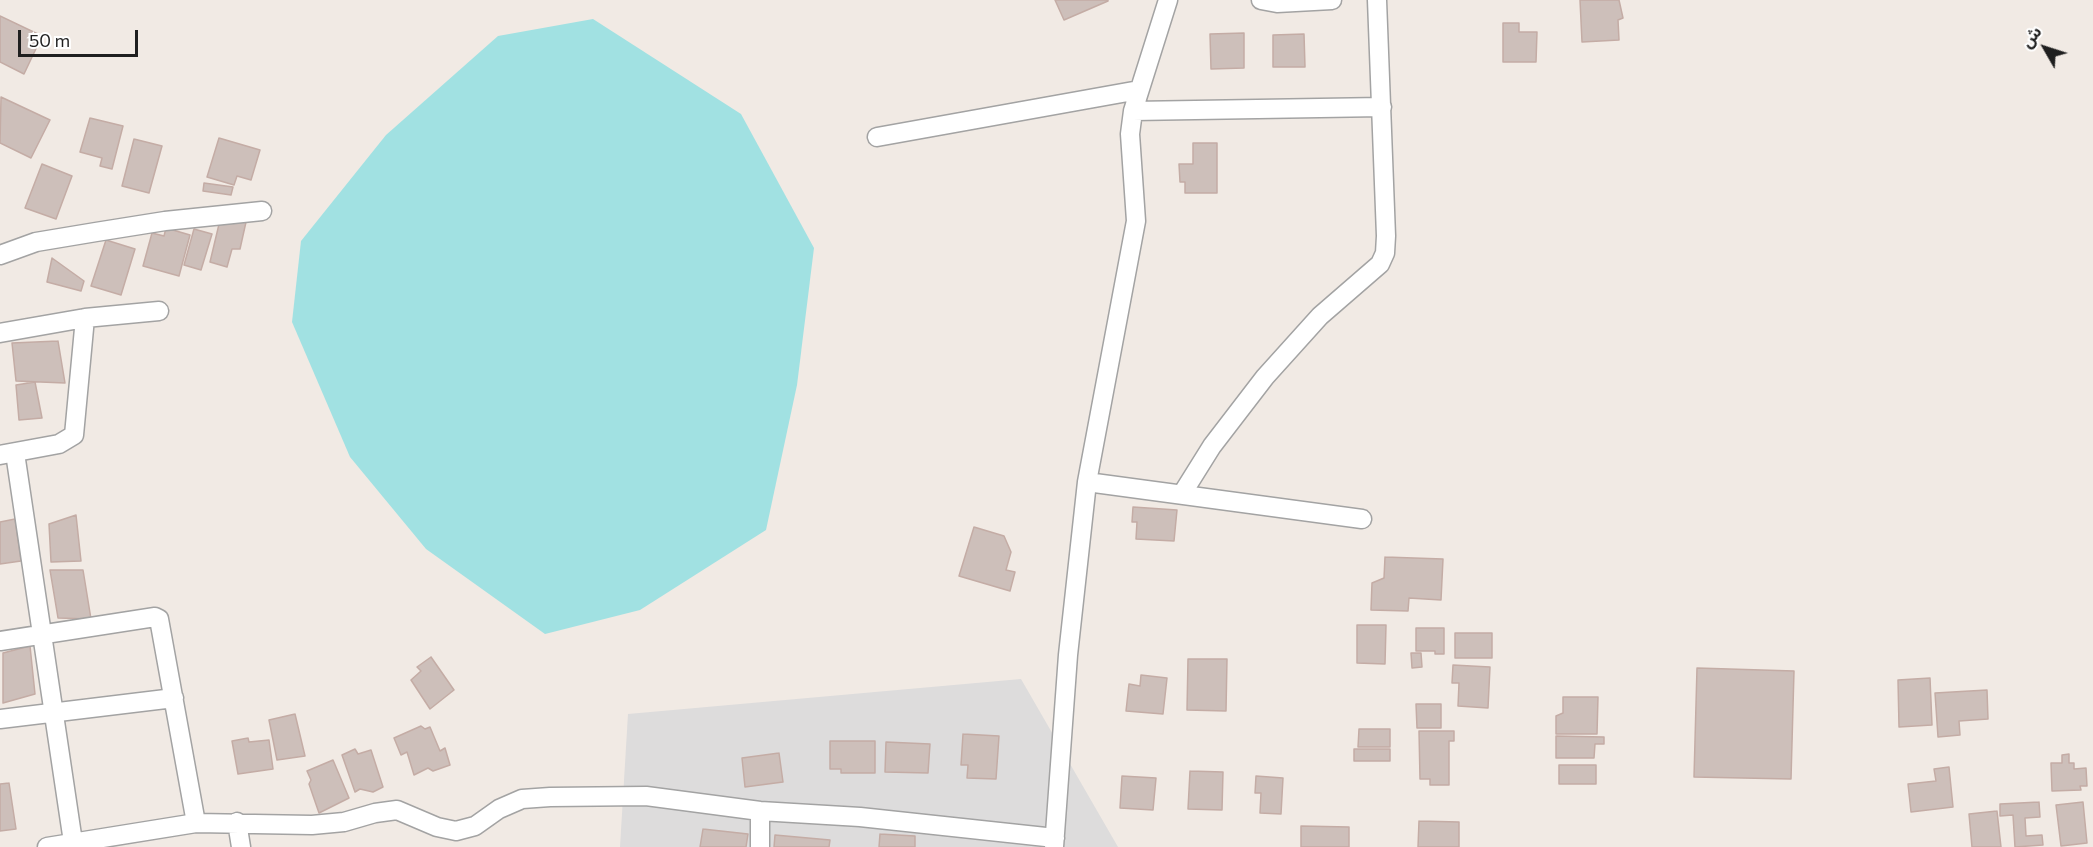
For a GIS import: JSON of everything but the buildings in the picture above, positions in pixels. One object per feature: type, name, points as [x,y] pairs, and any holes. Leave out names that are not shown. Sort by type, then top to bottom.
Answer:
[{"type":"street","points":[[46,847],[196,823],[312,825],[344,822],[375,813],[397,810],[437,827],[456,831],[475,826],[499,809],[522,800],[550,797],[646,796],[760,811],[860,817],[1055,842],[1068,655],[1087,482],[1136,221],[1130,162],[1133,111],[1168,0]]},
{"type":"street","points":[[1261,0],[1276,3],[1332,0]]},
{"type":"street","points":[[1182,494],[1212,446],[1265,377],[1320,316],[1380,264],[1385,253],[1377,0]]},
{"type":"street","points":[[877,137],[1139,90]]},
{"type":"street","points":[[1133,111],[1382,107]]},
{"type":"street","points":[[0,255],[36,243],[108,230],[165,221],[262,211]]},
{"type":"street","points":[[0,333],[85,318],[159,311]]},
{"type":"street","points":[[73,842],[41,635],[7,454],[59,444],[74,435],[85,318]]},
{"type":"street","points":[[1087,482],[1362,519]]},
{"type":"street","points":[[0,641],[159,619],[196,823]]},
{"type":"street","points":[[0,719],[174,698]]},
{"type":"street","points":[[760,811],[760,847]]},
{"type":"street","points":[[237,822],[241,847]]},
{"type":"shaded area","points":[[1021,679],[1118,847],[620,847],[628,714]]},
{"type":"water","points":[[593,19],[741,114],[814,248],[797,385],[766,530],[640,610],[545,634],[426,549],[350,457],[292,322],[301,241],[386,135],[498,36]]}]
